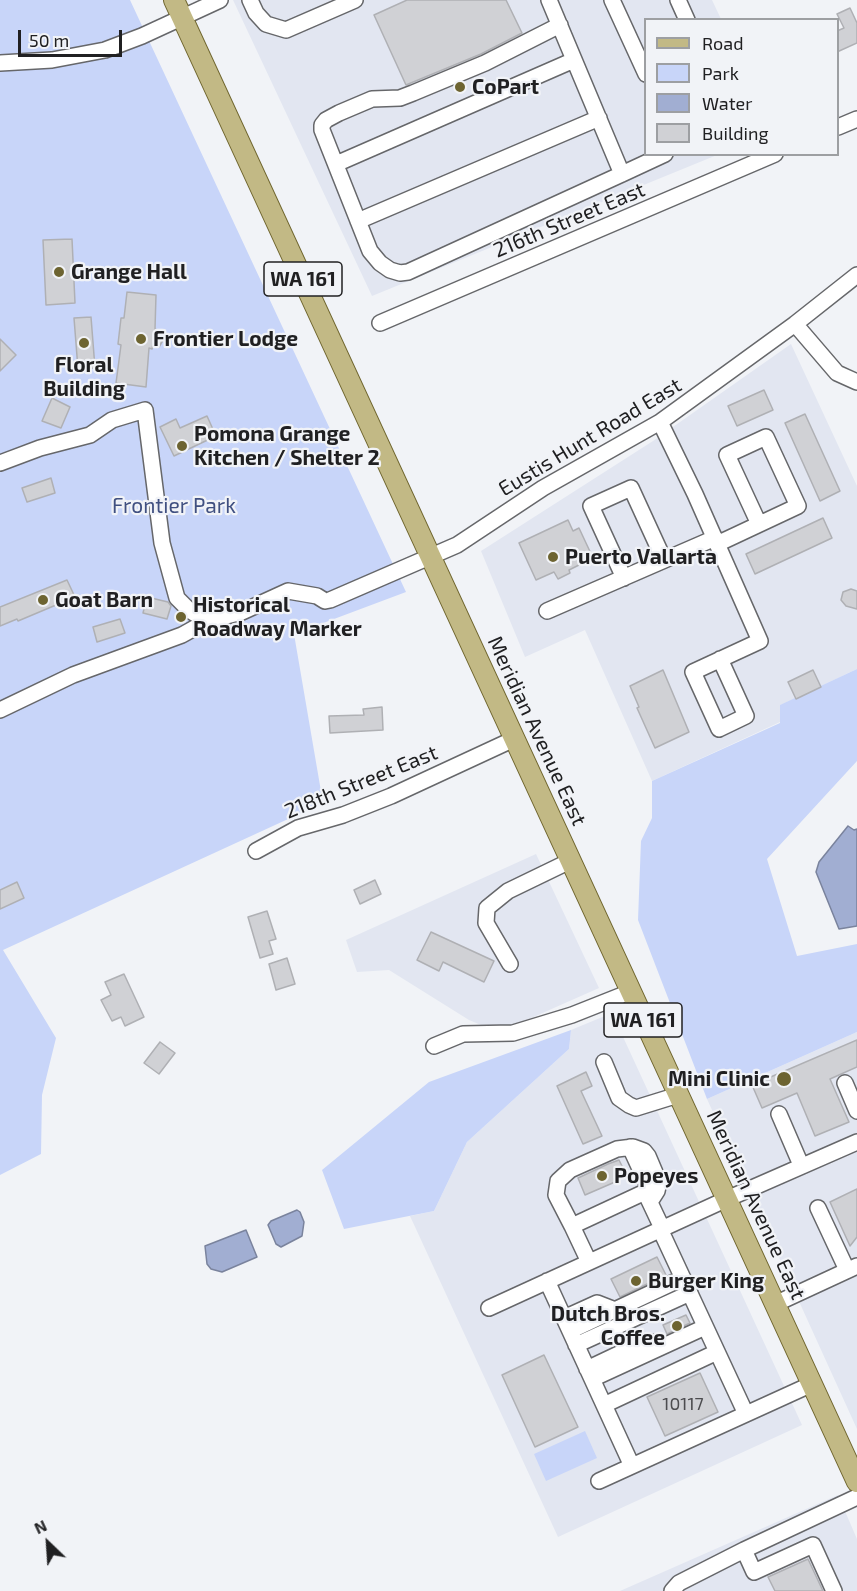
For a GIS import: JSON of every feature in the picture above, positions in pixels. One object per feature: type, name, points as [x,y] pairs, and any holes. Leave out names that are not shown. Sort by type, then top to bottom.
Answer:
[{"type":"main road","name":"Meridian Avenue East","points":[[174,0],[857,1482]]},
{"type":"street","points":[[0,63],[52,60],[105,50],[220,0]]},
{"type":"street","points":[[255,2],[260,19],[266,24],[286,30],[355,0]]},
{"type":"street","points":[[549,0],[622,174]]},
{"type":"street","points":[[612,0],[644,72]]},
{"type":"street","points":[[678,0],[686,18]]},
{"type":"street","points":[[560,25],[485,63],[413,93],[400,98],[372,99],[322,124],[322,130],[370,251],[380,263],[390,270],[400,273],[408,272],[661,156]]},
{"type":"street","points":[[336,164],[574,60]]},
{"type":"street","points":[[358,221],[599,118]]},
{"type":"street","points":[[839,126],[857,119]]},
{"type":"street","name":"216th Street East","points":[[380,323],[770,156]]},
{"type":"street","name":"Eustis Hunt Road East","points":[[207,621],[242,612],[288,591],[317,596],[326,601],[432,557],[475,534],[543,488],[660,422],[857,276]]},
{"type":"street","points":[[795,324],[837,373],[857,382]]},
{"type":"street","points":[[0,463],[40,448],[90,435],[112,420],[145,411],[162,543],[177,598],[189,610],[207,621],[182,635],[73,675],[0,710]]},
{"type":"street","points":[[660,422],[760,641],[720,659]]},
{"type":"street","points":[[547,611],[664,560],[759,524],[798,506],[766,437],[727,455],[759,524]]},
{"type":"street","points":[[624,578],[591,506],[631,488],[664,560]]},
{"type":"street","name":"218th Street East","points":[[256,851],[298,828],[343,815],[391,796],[514,738]]},
{"type":"street","points":[[510,964],[486,923],[487,908],[508,891],[570,861]]},
{"type":"street","points":[[434,1046],[463,1034],[513,1033],[630,992]]},
{"type":"street","points":[[604,1062],[619,1098],[628,1105],[636,1108],[678,1095]]},
{"type":"street","points":[[845,1083],[857,1111]]},
{"type":"street","points":[[779,1114],[801,1165]]},
{"type":"street","points":[[489,1308],[727,1198],[857,1142]]},
{"type":"street","points":[[572,1226],[648,1197],[658,1187],[658,1179],[644,1151],[630,1147],[617,1149],[570,1170],[558,1181],[556,1195],[589,1262]]},
{"type":"street","points":[[648,1197],[746,1414]]},
{"type":"street","points":[[775,1304],[852,1268],[818,1208]]},
{"type":"street","points":[[570,1331],[597,1303],[615,1310],[683,1278]]},
{"type":"street","points":[[547,1281],[632,1466]]},
{"type":"street","points":[[570,1331],[690,1293]]},
{"type":"street","points":[[590,1374],[644,1342],[651,1342],[661,1347],[705,1327]]},
{"type":"street","points":[[604,1405],[717,1352]]},
{"type":"street","points":[[599,1481],[812,1384]]},
{"type":"street","points":[[672,1591],[679,1583],[857,1497]]},
{"type":"street","points":[[744,1550],[754,1572],[813,1545],[834,1591]]},
{"type":"shaded area","name":"CoPart","points":[[233,0],[712,0],[721,18],[644,18],[644,156],[715,156],[372,296]]},
{"type":"shaded area","points":[[791,344],[857,486],[857,669],[781,705],[780,722],[652,781],[585,630],[525,657],[481,551],[653,441]]},
{"type":"shaded area","points":[[536,854],[599,988],[529,1019],[511,1025],[494,1027],[469,1020],[389,970],[357,972],[346,940]]},
{"type":"shaded area","points":[[612,1013],[802,1425],[558,1537],[410,1216],[434,1211],[467,1142],[569,1049],[571,1030]]},
{"type":"shaded area","points":[[857,1032],[857,1429],[707,1099]]},
{"type":"shaded area","points":[[838,1495],[857,1539],[857,1591],[620,1591]]},
{"type":"green space","name":"Frontier Park","points":[[0,0],[130,0],[406,592],[294,634],[323,803],[3,950],[56,1038],[42,1095],[41,1154],[0,1175]]},
{"type":"green space","points":[[857,669],[857,761],[767,859],[797,956],[857,944],[857,1032],[707,1099],[638,920],[641,841],[652,818],[652,781],[780,723],[780,705]]},
{"type":"green space","points":[[571,1030],[569,1049],[467,1142],[434,1211],[344,1229],[322,1170],[429,1082]]},
{"type":"green space","points":[[585,1431],[597,1458],[546,1481],[534,1454]]},
{"type":"water","points":[[848,826],[854,830],[857,829],[857,926],[839,929],[816,872],[819,862]]},
{"type":"water","points":[[297,1210],[304,1222],[302,1236],[281,1247],[276,1244],[268,1225],[271,1221]]},
{"type":"water","points":[[246,1230],[257,1257],[222,1272],[211,1269],[207,1264],[205,1246]]},
{"type":"building","points":[[407,0],[506,0],[522,33],[481,54],[406,85],[374,15]]},
{"type":"building","points":[[850,8],[857,23],[857,43],[839,51],[839,30],[844,28],[837,14]]},
{"type":"building","name":"Grange Hall","points":[[72,239],[75,303],[46,305],[43,240]]},
{"type":"building","name":"Frontier Lodge","points":[[127,292],[156,295],[155,329],[166,335],[159,347],[153,344],[152,349],[149,348],[146,387],[116,383],[121,345],[118,344],[121,318],[124,318]]},
{"type":"building","name":"Floral Building","points":[[91,317],[95,368],[78,369],[74,318]]},
{"type":"building","points":[[0,339],[16,355],[0,371]]},
{"type":"building","points":[[764,390],[773,410],[737,426],[728,406]]},
{"type":"building","points":[[52,398],[70,407],[61,428],[42,421]]},
{"type":"building","points":[[805,414],[840,491],[820,501],[785,423]]},
{"type":"building","name":"Pomona Grange Kitchen / Shelter 2","points":[[207,416],[216,436],[174,456],[160,427],[176,419],[180,428]]},
{"type":"building","points":[[51,478],[55,493],[27,502],[22,488]]},
{"type":"building","points":[[823,518],[832,538],[755,574],[746,554]]},
{"type":"building","points":[[568,520],[573,531],[579,528],[593,558],[569,570],[570,573],[558,579],[554,572],[536,580],[519,543]]},
{"type":"building","name":"Goat Barn","points":[[67,580],[75,597],[18,621],[17,619],[0,626],[0,607]]},
{"type":"building","points":[[851,589],[857,591],[857,609],[846,606],[841,600],[843,592]]},
{"type":"building","points":[[147,597],[168,602],[171,606],[167,619],[143,613]]},
{"type":"building","points":[[120,619],[125,633],[97,642],[93,627]]},
{"type":"building","points":[[663,670],[689,732],[655,748],[630,686]]},
{"type":"building","points":[[813,670],[821,687],[796,699],[788,682]]},
{"type":"building","points":[[382,707],[383,730],[330,733],[329,716],[364,715],[363,709]]},
{"type":"building","points":[[375,880],[381,894],[360,904],[354,890]]},
{"type":"building","points":[[17,882],[24,898],[0,909],[0,890]]},
{"type":"building","points":[[267,911],[276,939],[269,941],[273,954],[260,958],[248,917]]},
{"type":"building","points":[[431,932],[494,961],[484,982],[443,962],[439,971],[417,960]]},
{"type":"building","points":[[287,958],[295,984],[276,990],[269,964]]},
{"type":"building","points":[[124,974],[144,1017],[125,1026],[121,1017],[112,1021],[101,1000],[111,995],[105,982]]},
{"type":"building","points":[[857,1040],[857,1067],[830,1079],[849,1122],[815,1136],[797,1093],[762,1108],[752,1085]]},
{"type":"building","points":[[160,1042],[175,1053],[159,1074],[144,1063]]},
{"type":"building","points":[[586,1072],[592,1086],[581,1091],[602,1136],[583,1144],[557,1086]]},
{"type":"building","name":"Popeyes","points":[[619,1160],[626,1174],[614,1179],[615,1182],[585,1195],[578,1178]]},
{"type":"building","points":[[857,1189],[857,1237],[850,1246],[830,1202]]},
{"type":"building","name":"Burger King","points":[[657,1257],[666,1275],[620,1297],[611,1279]]},
{"type":"building","name":"Dutch Bros. Coffee","points":[[686,1315],[690,1323],[667,1334],[663,1325]]},
{"type":"building","points":[[544,1355],[578,1427],[535,1447],[502,1375]]},
{"type":"building","points":[[700,1373],[718,1412],[665,1436],[647,1397]]},
{"type":"building","points":[[808,1559],[823,1591],[775,1591],[768,1577]]},
{"type":"place","name":"CoPart","points":[[460,87]]},
{"type":"place","name":"Grange Hall","points":[[59,272]]},
{"type":"place","name":"Frontier Lodge","points":[[141,339]]},
{"type":"place","name":"Floral Building","points":[[84,343]]},
{"type":"place","name":"Pomona Grange Kitchen / Shelter 2","points":[[182,446]]},
{"type":"place","name":"Puerto Vallarta","points":[[553,557]]},
{"type":"place","name":"Goat Barn","points":[[43,600]]},
{"type":"place","name":"Historical Roadway Marker","points":[[181,617]]},
{"type":"place","name":"Mini Clinic","points":[[784,1079]]},
{"type":"place","name":"Popeyes","points":[[602,1176]]},
{"type":"place","name":"Burger King","points":[[636,1281]]},
{"type":"place","name":"Dutch Bros. Coffee","points":[[677,1326]]}]
